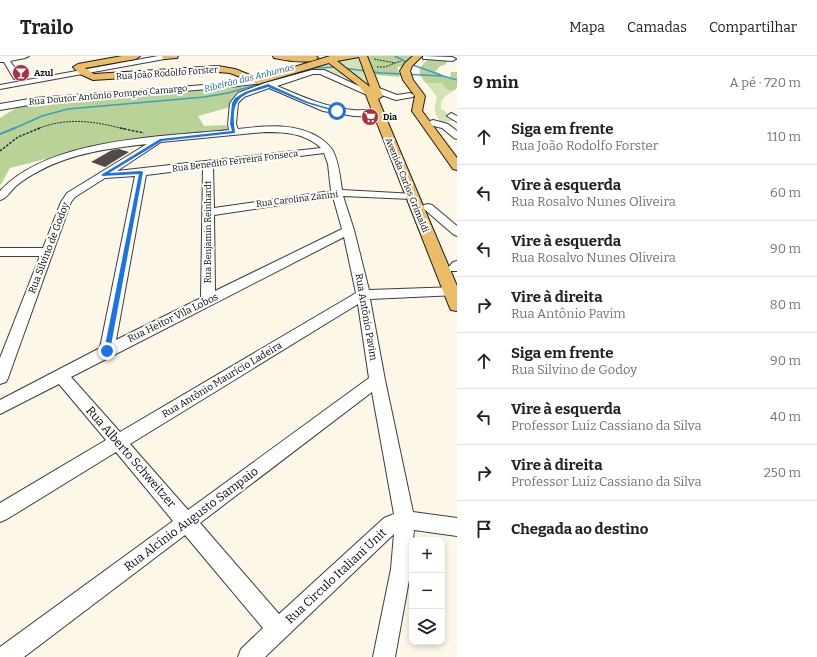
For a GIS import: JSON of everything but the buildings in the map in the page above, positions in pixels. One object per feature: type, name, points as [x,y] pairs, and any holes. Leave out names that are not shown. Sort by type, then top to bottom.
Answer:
[{"type":"main road","points":[[81,69],[136,56]]},
{"type":"main road","points":[[284,57],[307,59],[320,56]]},
{"type":"main road","name":"Rua Doutor Antônio Pompeo Camargo","points":[[258,81],[300,69],[339,67],[360,56]]},
{"type":"main road","name":"Avenida Carlos Grimaldi","points":[[360,56],[367,70],[379,114],[411,196],[455,278]]},
{"type":"main road","points":[[284,57],[299,66],[300,69]]},
{"type":"main road","points":[[408,71],[421,58]]},
{"type":"main road","name":"Avenida Carlos Grimaldi","points":[[339,67],[372,91],[428,207],[455,278],[457,306]]},
{"type":"main road","name":"Rua João Rodolfo Forster","points":[[81,69],[93,77],[218,70],[232,71],[258,81]]},
{"type":"main road","points":[[408,71],[428,95],[430,99],[427,112],[433,123],[457,154]]},
{"type":"main road","points":[[408,71],[420,96],[417,111],[457,166]]},
{"type":"street","points":[[21,89],[3,58],[26,56]]},
{"type":"street","points":[[0,87],[21,89],[81,69],[129,64],[170,56]]},
{"type":"street","points":[[421,58],[452,60]]},
{"type":"street","points":[[129,64],[136,75]]},
{"type":"street","points":[[234,132],[232,124],[234,103],[236,99],[246,92],[315,71],[339,67]]},
{"type":"street","points":[[0,80],[21,89]]},
{"type":"street","name":"Rua Doutor Antônio Pompeo Camargo","points":[[0,107],[21,89],[222,86],[258,81]]},
{"type":"street","points":[[268,85],[323,108],[343,112],[379,114]]},
{"type":"street","points":[[0,117],[21,89]]},
{"type":"street","points":[[372,91],[396,98],[410,95]]},
{"type":"street","points":[[433,123],[445,126],[457,136]]},
{"type":"street","points":[[0,197],[15,182],[44,166],[68,156],[94,148],[129,143],[155,137],[234,132],[265,128],[284,129],[299,132],[313,138],[328,150]]},
{"type":"street","name":"Rua Silvino de Godoy","points":[[0,378],[66,202],[71,195],[140,153],[155,137]]},
{"type":"street","points":[[129,143],[139,149],[140,153]]},
{"type":"street","name":"Rua Benedito Ferreira Fonseca","points":[[103,175],[141,172],[328,150]]},
{"type":"street","name":"Rua Antônio Pavim","points":[[328,150],[333,164],[337,193],[348,230],[363,295],[377,380],[405,520],[401,569],[384,657]]},
{"type":"street","name":"Rua Benjamin Reinhardt","points":[[208,164],[208,301]]},
{"type":"street","points":[[107,351],[141,172]]},
{"type":"street","name":"Rua Carolina Zanini","points":[[208,212],[337,193],[411,196]]},
{"type":"street","points":[[428,207],[457,232]]},
{"type":"street","name":"Rua Heitor Vila Lobos","points":[[0,408],[107,351],[348,230]]},
{"type":"street","points":[[0,252],[48,252]]},
{"type":"street","name":"Rua Antônio Maurício Ladeira","points":[[0,513],[363,295],[455,278]]},
{"type":"street","name":"Rua Alberto Schweitzer","points":[[61,376],[279,630]]},
{"type":"street","name":"Rua Alcínio Augusto Sampaio","points":[[5,657],[377,380]]},
{"type":"street","points":[[405,520],[457,527]]},
{"type":"street","name":"Rua Circulo Italiani Unit","points":[[250,657],[391,524],[405,520]]},
{"type":"path","points":[[360,56],[395,63],[408,71]]},
{"type":"path","points":[[367,70],[385,67],[395,63]]},
{"type":"path","points":[[0,151],[21,135],[56,123],[87,121],[155,137]]},
{"type":"green space","points":[[367,56],[412,56],[405,63],[405,66],[397,67],[400,77],[376,75]]},
{"type":"green space","points":[[361,57],[371,88],[335,60]]},
{"type":"green space","points":[[429,59],[448,60],[445,65],[440,66],[435,72],[450,78],[451,72],[457,72],[457,88],[453,91],[446,89],[442,83],[426,83],[421,76],[420,70],[422,65]]},
{"type":"green space","points":[[331,64],[349,77],[344,77],[320,68],[252,88],[245,89],[239,85],[322,65]]},
{"type":"green space","points":[[426,83],[443,83],[446,89],[453,91],[444,98],[441,103],[441,109],[445,111],[454,121],[441,122],[438,119],[435,110],[437,97]]},
{"type":"green space","points":[[239,85],[245,89],[237,93],[230,107],[198,116],[204,126],[226,125],[229,132],[105,144],[10,168],[0,186],[0,118],[24,103]]},
{"type":"waterway","points":[[395,56],[410,64],[441,75]]},
{"type":"waterway","name":"Ribeirão das Anhumas","points":[[13,129],[42,116],[68,109],[204,97],[228,93],[314,68],[337,67]]},
{"type":"waterway","name":"Ribeirão das Anhumas","points":[[343,68],[381,73],[443,76],[457,80]]},
{"type":"waterway","name":"Ribeirão das Anhumas","points":[[0,134],[15,128]]},
{"type":"place","name":"Azul","points":[[21,73]]},
{"type":"place","name":"Dia","points":[[370,117]]},
{"type":"route","points":[[107,351],[141,172],[103,175],[161,140],[234,132],[232,124],[234,103],[236,99],[246,92],[268,85],[307,103],[337,111]]}]
